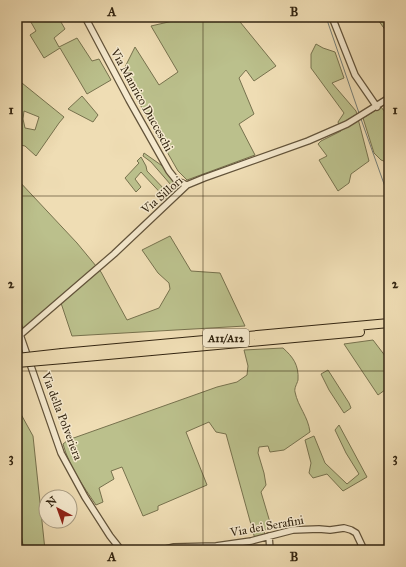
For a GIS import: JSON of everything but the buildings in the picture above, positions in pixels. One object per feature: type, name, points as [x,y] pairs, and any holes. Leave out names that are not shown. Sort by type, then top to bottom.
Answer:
[{"type":"highway","name":"A11/A12","points":[[17,363],[63,356],[389,323]]},
{"type":"highway","name":"A11/A12","points":[[17,358],[63,356],[389,329]]},
{"type":"street","name":"Via Manrico Ducceschi","points":[[85,17],[169,171],[177,181],[187,185]]},
{"type":"street","points":[[332,17],[355,75],[376,107]]},
{"type":"street","name":"Via Sillori","points":[[20,335],[114,254],[187,185],[308,141],[347,124],[389,98]]},
{"type":"street","name":"Via della Polveriera","points":[[17,326],[61,453],[93,509],[120,550]]},
{"type":"street","name":"Via dei Serafini","points":[[162,550],[174,547],[251,542],[293,530],[347,529],[356,533],[364,550]]},
{"type":"street","points":[[269,536],[270,550]]},
{"type":"green space","points":[[28,17],[58,17],[65,29],[54,38],[59,47],[77,38],[92,61],[99,59],[111,80],[87,94],[60,48],[44,58],[30,35],[36,31]]},
{"type":"green space","points":[[176,17],[211,17],[213,20],[218,17],[236,17],[276,66],[254,81],[246,70],[239,78],[254,114],[239,124],[255,155],[187,180],[178,171],[138,101],[123,71],[135,47],[159,85],[178,72],[151,26],[177,20]]},
{"type":"green space","points":[[376,17],[389,17],[389,29],[386,31]]},
{"type":"green space","points":[[316,44],[335,52],[344,78],[332,83],[356,111],[369,161],[351,174],[349,183],[338,191],[319,160],[327,156],[318,144],[341,131],[338,122],[344,113],[311,68],[311,54]]},
{"type":"green space","points":[[17,79],[64,117],[36,156],[25,146],[17,143]],"holes":[[[24,111],[39,117],[35,130],[25,128],[23,119]]]},
{"type":"green space","points":[[82,96],[98,115],[93,122],[68,109]]},
{"type":"green space","points":[[381,107],[389,117],[389,163],[381,160],[374,153],[363,118]]},
{"type":"green space","points":[[144,153],[161,165],[182,187],[167,200],[141,172],[135,179],[141,187],[136,192],[125,178],[139,163],[137,161],[141,157],[147,171],[166,191],[171,185],[151,162],[143,156]]},
{"type":"green space","points":[[17,179],[77,243],[101,272],[127,320],[159,308],[170,289],[169,283],[158,273],[142,250],[170,236],[191,271],[220,273],[245,326],[72,336],[61,303],[25,334],[17,311]]},
{"type":"green space","points":[[373,340],[389,361],[389,387],[378,395],[344,344]]},
{"type":"green space","points":[[283,348],[290,355],[296,366],[298,380],[295,392],[310,432],[284,450],[270,452],[268,446],[259,447],[258,453],[266,485],[261,492],[272,529],[264,530],[265,537],[255,539],[226,434],[216,432],[209,422],[186,432],[207,485],[158,506],[158,510],[143,516],[122,467],[111,471],[114,479],[99,488],[103,502],[96,505],[81,483],[63,444],[68,440],[217,387],[237,382],[247,375],[248,366],[244,350]]},
{"type":"green space","points":[[328,370],[351,408],[344,413],[329,390],[321,374]]},
{"type":"green space","points":[[17,407],[33,436],[39,489],[38,529],[43,529],[45,550],[24,550],[17,514]]},
{"type":"green space","points":[[339,425],[367,477],[343,491],[327,474],[313,478],[309,473],[311,463],[305,440],[314,436],[325,463],[347,484],[359,474],[346,453],[335,430]]},
{"type":"waterway","points":[[326,17],[359,113]]},
{"type":"waterway","points":[[361,119],[389,198]]}]
